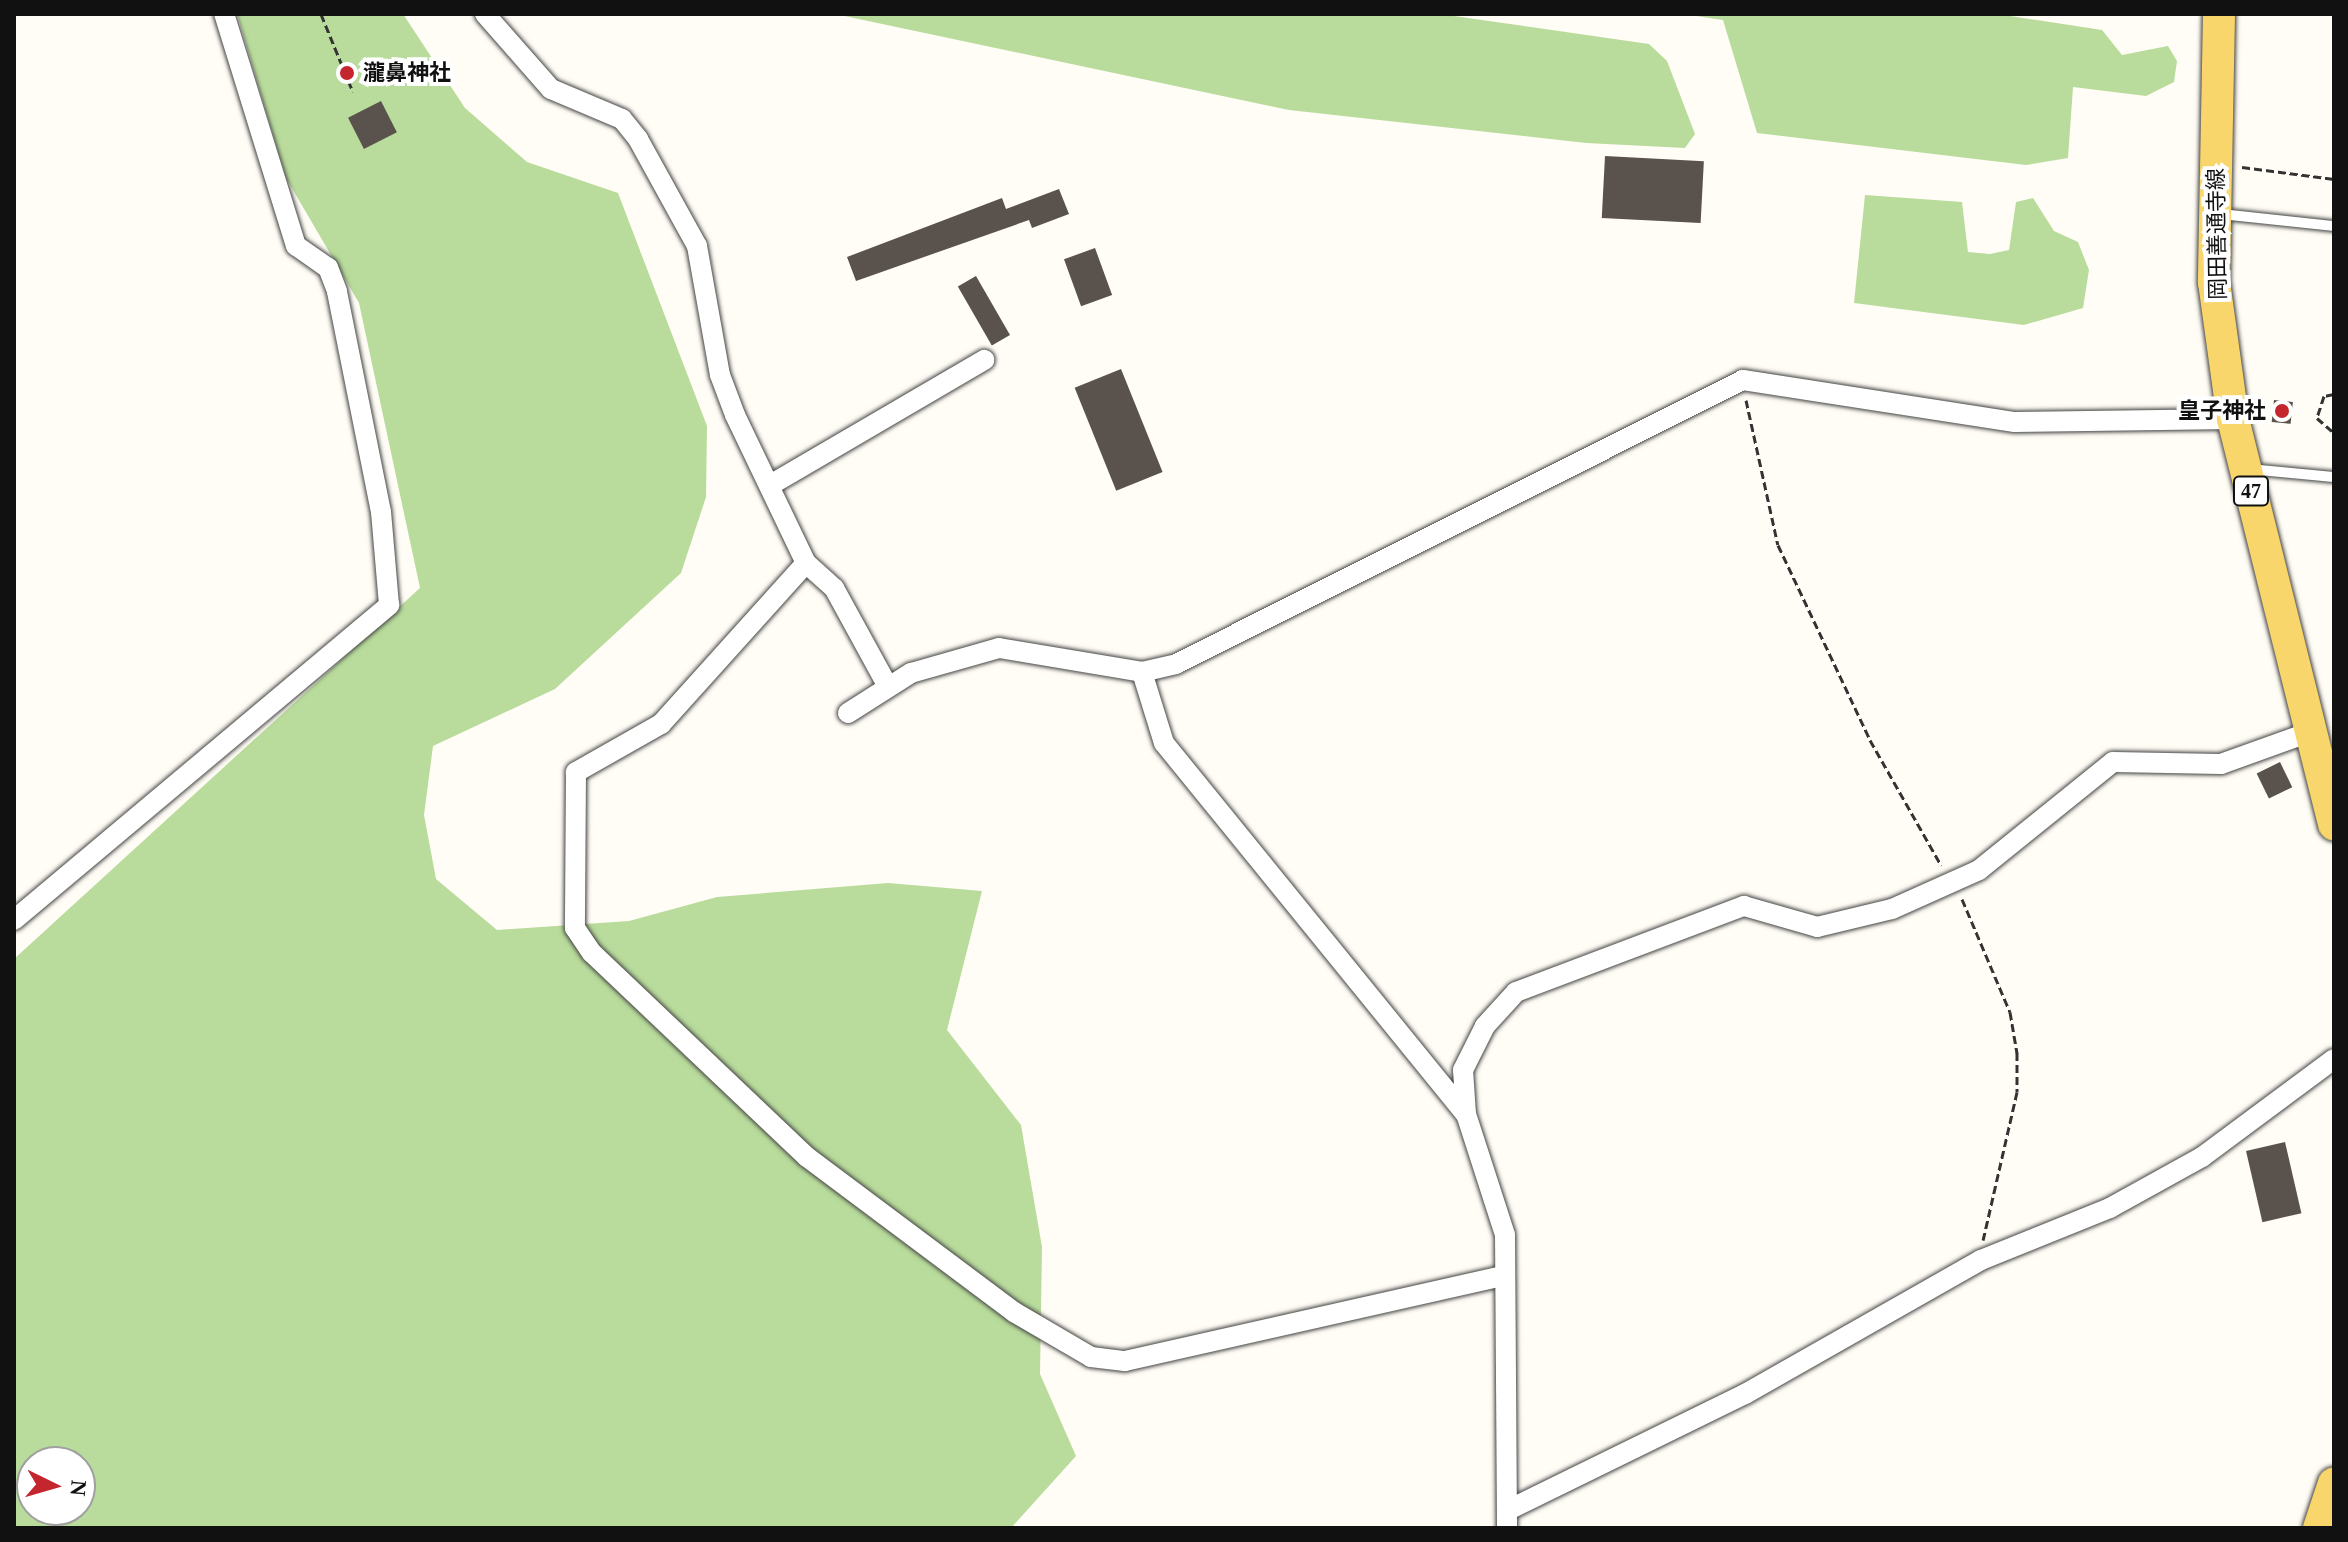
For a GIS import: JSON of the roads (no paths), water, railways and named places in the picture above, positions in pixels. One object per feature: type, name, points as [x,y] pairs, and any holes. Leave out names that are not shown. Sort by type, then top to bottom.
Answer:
[{"type":"main road","name":"岡田善通寺線","points":[[2219,14],[2214,282],[2233,419],[2334,825]]},
{"type":"main road","points":[[2319,1528],[2334,1483]]},
{"type":"street","points":[[14,920],[389,605],[381,512],[337,291],[328,268],[296,246],[224,14]]},
{"type":"street","points":[[485,14],[551,89],[622,119],[638,139],[697,246],[720,375],[806,563],[834,588],[887,685]]},
{"type":"street","points":[[772,484],[984,360]]},
{"type":"street","points":[[848,713],[887,685],[999,648],[1142,672],[1176,664],[1743,380],[2015,422],[2233,419]]},
{"type":"street","points":[[806,563],[661,724],[576,772],[575,928],[592,953],[807,1157],[1014,1312],[1091,1357],[1125,1361],[1503,1276]]},
{"type":"street","points":[[1142,672],[1164,743],[1466,1114]]},
{"type":"street","points":[[2310,732],[2221,764],[2113,762],[1979,870],[1880,913],[1817,927],[1744,906],[1516,992],[1485,1026],[1463,1070],[1466,1114],[1505,1235],[1507,1519],[1745,1394],[1981,1260],[2110,1208],[2202,1157],[2334,1059]]},
{"type":"lane","points":[[2215,214],[2334,226]]},
{"type":"lane","points":[[2245,470],[2334,477]]},
{"type":"place","name":"瀧鼻神社","points":[[347,73]]},
{"type":"place","name":"皇子神社","points":[[2282,411]]}]
